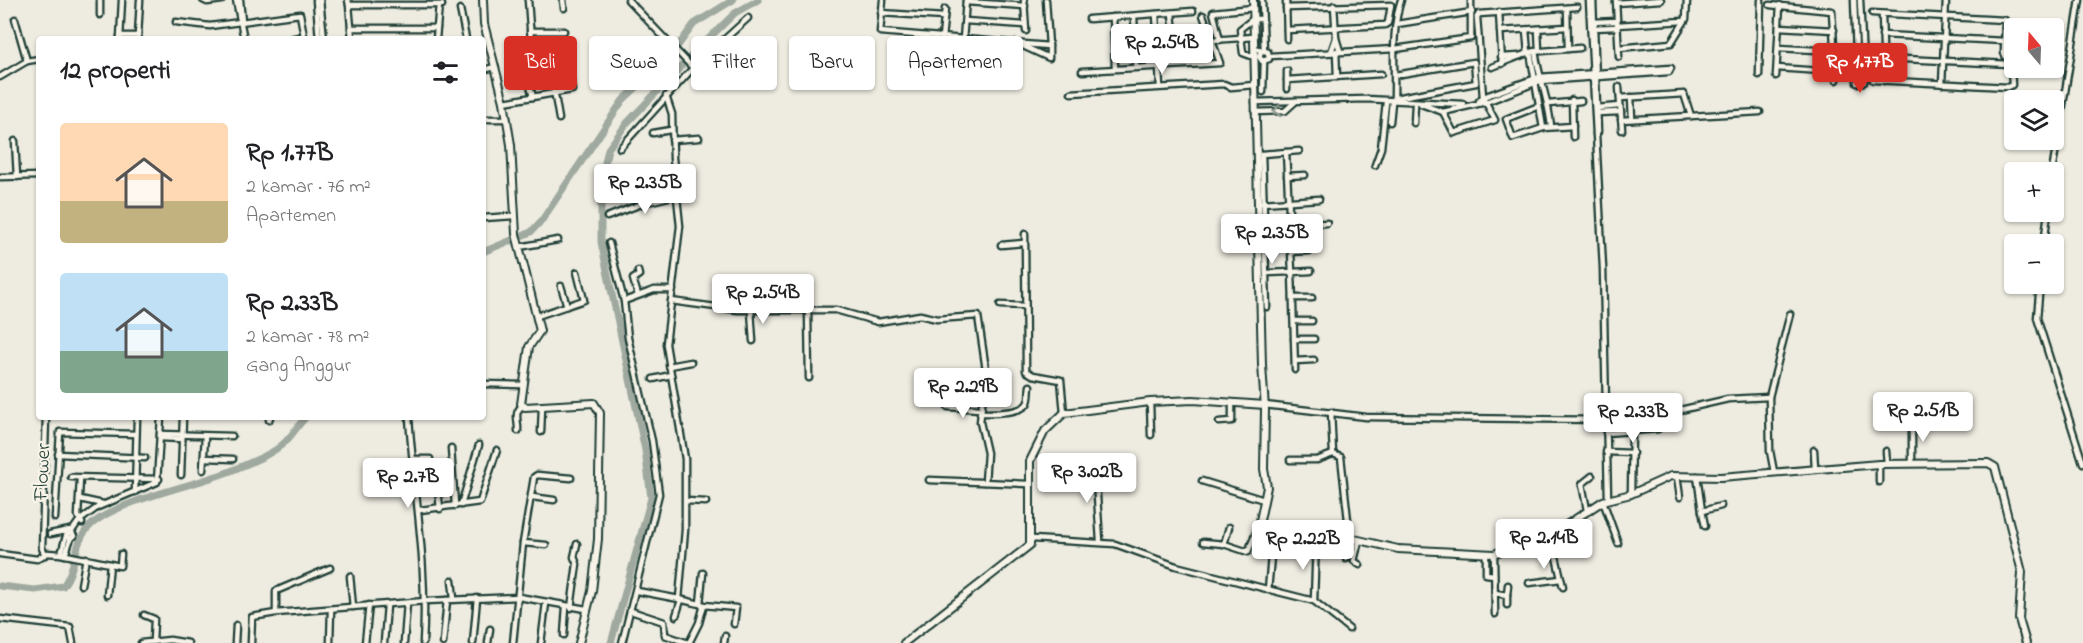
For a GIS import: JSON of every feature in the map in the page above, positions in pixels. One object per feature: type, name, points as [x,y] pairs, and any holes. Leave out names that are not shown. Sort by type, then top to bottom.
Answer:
[{"type":"street","points":[[100,0],[100,15]]},
{"type":"street","points":[[120,36],[122,0]]},
{"type":"street","points":[[138,36],[140,0]]},
{"type":"street","points":[[203,0],[207,2],[222,0]]},
{"type":"street","points":[[238,0],[244,36]]},
{"type":"street","points":[[318,0],[319,36]]},
{"type":"street","points":[[318,0],[324,36]]},
{"type":"street","points":[[483,0],[484,24],[507,119],[518,241],[540,334],[529,347],[522,406],[518,409],[516,421],[518,431]]},
{"type":"street","points":[[528,0],[531,42],[520,49],[533,97]]},
{"type":"street","points":[[563,0],[564,8]]},
{"type":"street","points":[[628,0],[691,65]]},
{"type":"street","points":[[883,0],[880,32],[921,36]]},
{"type":"street","points":[[1023,46],[1048,58],[1050,56],[1046,0]]},
{"type":"street","points":[[1203,542],[1224,544],[1248,552],[1257,530],[1267,487],[1264,469],[1265,405],[1259,154],[1255,112],[1252,0]]},
{"type":"street","points":[[1262,0],[1263,51],[1259,56],[1263,61],[1263,92]]},
{"type":"street","points":[[1286,0],[1287,39]]},
{"type":"street","points":[[1395,75],[1475,64],[1474,85],[1396,98],[1392,49],[1400,0],[1406,0]]},
{"type":"street","points":[[1262,19],[1253,19],[1242,26],[1240,38],[1243,53],[1254,60],[1263,61],[1270,56],[1392,49],[1471,38],[1471,0]]},
{"type":"street","points":[[1591,0],[1606,433],[1605,500],[1618,543]]},
{"type":"street","points":[[1619,57],[1616,2],[1661,0]]},
{"type":"street","points":[[1618,48],[1671,43],[1684,21],[1687,0]]},
{"type":"street","points":[[1759,75],[1761,0]]},
{"type":"street","points":[[1802,0],[1802,7]]},
{"type":"street","points":[[1808,8],[1809,0]]},
{"type":"street","points":[[1854,0],[1856,82],[1863,83],[1860,0]]},
{"type":"street","points":[[1942,84],[1946,0]]},
{"type":"street","points":[[2054,162],[2080,0]]},
{"type":"street","points":[[963,36],[966,1],[1024,3],[1026,28],[965,21]]},
{"type":"street","points":[[352,36],[348,3],[440,5],[436,36]]},
{"type":"street","points":[[1286,8],[1390,4],[1387,25],[1287,30]]},
{"type":"street","points":[[1334,5],[1337,77]]},
{"type":"street","points":[[1770,5],[1831,9],[1836,80]]},
{"type":"street","points":[[1776,76],[1780,5]]},
{"type":"street","points":[[1443,112],[1454,132],[1493,122],[1483,100],[1477,17],[1480,14],[1577,7]]},
{"type":"street","points":[[1082,71],[1136,66],[1220,63],[1212,12],[1253,8]]},
{"type":"street","points":[[1567,8],[1568,49]]},
{"type":"street","points":[[460,9],[465,36]]},
{"type":"street","points":[[942,36],[945,9]]},
{"type":"street","points":[[1089,19],[1193,11]]},
{"type":"street","points":[[1397,24],[1472,12]]},
{"type":"street","points":[[1500,12],[1502,64]]},
{"type":"street","points":[[880,13],[944,17]]},
{"type":"street","points":[[1172,13],[1175,43]]},
{"type":"street","points":[[1872,13],[2004,20]]},
{"type":"street","points":[[176,22],[207,26],[300,14],[304,36]]},
{"type":"street","points":[[1156,14],[1160,87]]},
{"type":"street","points":[[1882,14],[1884,81]]},
{"type":"street","points":[[1203,15],[1216,40]]},
{"type":"street","points":[[1134,16],[1136,66]]},
{"type":"street","points":[[1113,17],[1115,68]]},
{"type":"street","points":[[726,36],[747,18]]},
{"type":"street","points":[[15,19],[27,61]]},
{"type":"street","points":[[1592,25],[1684,21]]},
{"type":"street","points":[[1500,32],[1567,27]]},
{"type":"street","points":[[1779,27],[1834,30]]},
{"type":"street","points":[[351,28],[437,28]]},
{"type":"street","points":[[1533,52],[1538,29]]},
{"type":"street","points":[[1526,30],[1533,52],[1537,80],[1551,127]]},
{"type":"street","points":[[530,31],[564,31]]},
{"type":"street","points":[[1855,36],[1861,35]]},
{"type":"street","points":[[1882,35],[2004,41]]},
{"type":"street","points":[[1157,44],[1254,37]]},
{"type":"street","points":[[1336,38],[1336,51]]},
{"type":"street","points":[[1023,45],[1049,46]]},
{"type":"street","points":[[1254,48],[1270,56]]},
{"type":"street","points":[[1492,67],[1533,52],[1580,48]]},
{"type":"street","points":[[1778,48],[1835,51]]},
{"type":"street","points":[[1502,57],[1520,57]]},
{"type":"street","points":[[1883,58],[2004,64]]},
{"type":"street","points":[[0,76],[27,61],[36,60]]},
{"type":"street","points":[[486,69],[495,67]]},
{"type":"street","points":[[620,148],[691,67]]},
{"type":"street","points":[[1418,104],[1443,112],[1537,80],[1669,67],[1671,71],[1594,75]]},
{"type":"street","points":[[1777,68],[1836,72]]},
{"type":"street","points":[[1287,71],[1287,89]]},
{"type":"street","points":[[1287,80],[1380,74]]},
{"type":"street","points":[[1872,80],[2008,87],[2012,85],[2011,78]]},
{"type":"street","points":[[1071,93],[1160,87],[1255,85]]},
{"type":"street","points":[[1619,87],[1622,130]]},
{"type":"street","points":[[554,90],[559,119]]},
{"type":"street","points":[[504,102],[568,90]]},
{"type":"street","points":[[1620,98],[1684,94],[1691,116]]},
{"type":"street","points":[[666,96],[672,114],[671,130],[680,226],[666,344],[684,451],[686,501],[680,600],[676,616]]},
{"type":"street","points":[[1630,97],[1632,119]]},
{"type":"street","points":[[1255,102],[1366,99],[1418,104],[1466,105]]},
{"type":"street","points":[[1572,100],[1573,137]]},
{"type":"street","points":[[1573,126],[1543,128],[1515,138],[1506,121],[1508,117],[1543,103],[1581,100]]},
{"type":"street","points":[[1255,112],[1285,111],[1296,101]]},
{"type":"street","points":[[1389,102],[1390,122]]},
{"type":"street","points":[[1375,165],[1381,148],[1389,102]]},
{"type":"street","points":[[1543,103],[1543,128]]},
{"type":"street","points":[[1414,123],[1418,104]]},
{"type":"street","points":[[1596,111],[1621,109]]},
{"type":"street","points":[[1621,120],[1760,112]]},
{"type":"street","points":[[486,119],[507,119]]},
{"type":"street","points":[[652,133],[671,130]]},
{"type":"street","points":[[672,140],[699,138]]},
{"type":"street","points":[[15,141],[17,177]]},
{"type":"street","points":[[1259,154],[1299,151]]},
{"type":"street","points":[[1286,152],[1295,370]]},
{"type":"street","points":[[1287,176],[1305,175]]},
{"type":"street","points":[[0,177],[36,176]]},
{"type":"street","points":[[607,217],[644,203],[677,195]]},
{"type":"street","points":[[1260,203],[1319,200]]},
{"type":"street","points":[[1260,203],[1268,307]]},
{"type":"street","points":[[486,218],[514,216]]},
{"type":"street","points":[[1290,225],[1327,223]]},
{"type":"street","points":[[1025,234],[1026,371],[1033,375],[1061,380],[1063,410]]},
{"type":"street","points":[[518,241],[558,240]]},
{"type":"street","points":[[609,243],[624,301],[628,338],[652,441],[659,494],[637,591],[622,643]]},
{"type":"street","points":[[1001,245],[1024,243]]},
{"type":"street","points":[[1291,252],[1309,251]]},
{"type":"street","points":[[638,271],[639,275],[633,279],[638,295]]},
{"type":"street","points":[[1267,273],[1311,271]]},
{"type":"street","points":[[537,316],[586,298],[577,272]]},
{"type":"street","points":[[561,286],[567,306]]},
{"type":"street","points":[[624,301],[656,290],[673,290]]},
{"type":"street","points":[[2039,294],[2036,312],[2083,463]]},
{"type":"street","points":[[1293,298],[1312,298]]},
{"type":"street","points":[[671,301],[751,310],[836,310],[878,322],[920,315],[937,319],[970,314],[978,316],[986,370],[980,411],[988,454],[985,482]]},
{"type":"street","points":[[1000,305],[1025,306]]},
{"type":"street","points":[[751,310],[753,341]]},
{"type":"street","points":[[808,311],[809,378]]},
{"type":"street","points":[[1774,472],[1770,451],[1769,397],[1790,314]]},
{"type":"street","points":[[1294,321],[1312,321]]},
{"type":"street","points":[[1294,339],[1314,339]]},
{"type":"street","points":[[1295,361],[1314,360]]},
{"type":"street","points":[[669,366],[691,363]]},
{"type":"street","points":[[654,379],[671,375]]},
{"type":"street","points":[[486,384],[523,385]]},
{"type":"street","points":[[948,407],[1008,412],[1028,403],[1030,387]]},
{"type":"street","points":[[904,643],[1027,548],[1032,539],[1026,484],[1030,461],[1041,438],[1063,410],[1203,400],[1366,417],[1605,418],[1676,411],[1728,399],[1769,397]]},
{"type":"street","points":[[1150,402],[1152,435]]},
{"type":"street","points":[[522,406],[542,407],[594,403],[600,413],[598,539],[592,591],[579,643]]},
{"type":"street","points":[[1219,422],[1232,421],[1232,403]]},
{"type":"street","points":[[541,432],[542,407]]},
{"type":"street","points":[[1331,412],[1333,454]]},
{"type":"street","points":[[45,420],[42,548],[45,555]]},
{"type":"street","points":[[135,492],[137,420]]},
{"type":"street","points":[[66,555],[70,534],[82,521],[103,504],[152,486],[159,479],[161,420]]},
{"type":"street","points":[[181,475],[183,420]]},
{"type":"street","points":[[409,420],[420,510],[426,601],[423,643]]},
{"type":"street","points":[[1912,423],[1912,463]]},
{"type":"street","points":[[1606,433],[1632,433],[1658,429]]},
{"type":"street","name":"Flower","points":[[55,518],[60,432],[136,434]]},
{"type":"street","points":[[1631,494],[1632,433]]},
{"type":"street","points":[[160,436],[232,436]]},
{"type":"street","points":[[204,470],[205,436]]},
{"type":"street","points":[[458,506],[479,445]]},
{"type":"street","points":[[451,448],[458,506]]},
{"type":"street","points":[[420,510],[480,502],[497,450]]},
{"type":"street","points":[[1814,450],[1815,469]]},
{"type":"street","points":[[1886,451],[1887,464]]},
{"type":"street","points":[[1606,452],[1633,453]]},
{"type":"street","points":[[58,454],[145,458]]},
{"type":"street","points":[[1290,460],[1317,460],[1333,454],[1342,459],[1347,538],[1346,560]]},
{"type":"street","points":[[204,458],[233,459]]},
{"type":"street","points":[[413,459],[430,459]]},
{"type":"street","points":[[1257,530],[1316,540],[1347,538],[1398,549],[1494,554],[1518,544],[1551,535],[1605,500],[1631,494],[1665,478],[1677,476],[1765,477],[1774,472],[1879,464],[1988,463],[1995,467],[2001,482],[2012,538],[2022,572],[2019,619],[2026,643]]},
{"type":"street","points":[[1879,464],[1879,482]]},
{"type":"street","points":[[1095,466],[1100,542]]},
{"type":"street","points":[[436,470],[440,509]]},
{"type":"street","points":[[513,643],[523,543],[536,475],[571,478]]},
{"type":"street","points":[[1587,510],[1582,484],[1592,476]]},
{"type":"street","points":[[1677,476],[1680,497]]},
{"type":"street","points":[[1697,476],[1705,526]]},
{"type":"street","points":[[71,477],[159,479]]},
{"type":"street","points":[[80,478],[82,521]]},
{"type":"street","points":[[929,480],[1026,484]]},
{"type":"street","points":[[1202,481],[1264,500]]},
{"type":"street","points":[[532,497],[554,500]]},
{"type":"street","points":[[80,499],[103,504]]},
{"type":"street","points":[[686,501],[706,502]]},
{"type":"street","points":[[1702,511],[1721,506]]},
{"type":"street","points":[[1224,544],[1229,527]]},
{"type":"street","points":[[50,534],[70,534]]},
{"type":"street","points":[[1268,590],[1273,534]]},
{"type":"street","points":[[1551,535],[1563,587]]},
{"type":"street","points":[[1032,539],[1115,543],[1176,566],[1314,601],[1349,629]]},
{"type":"street","points":[[1314,601],[1316,540]]},
{"type":"street","points":[[1359,541],[1354,561],[1360,565]]},
{"type":"street","points":[[523,543],[546,545]]},
{"type":"street","points":[[564,635],[577,564],[574,557],[578,544]]},
{"type":"street","points":[[0,554],[37,559],[45,555],[66,555],[120,566],[121,554]]},
{"type":"street","points":[[1486,554],[1486,574],[1494,575]]},
{"type":"street","points":[[1494,554],[1495,614]]},
{"type":"street","points":[[81,585],[86,558]]},
{"type":"street","points":[[107,595],[110,564]]},
{"type":"street","points":[[276,613],[276,591],[330,568]]},
{"type":"street","points":[[631,611],[664,622],[665,635],[688,643],[699,623],[703,573]]},
{"type":"street","points":[[350,576],[352,607]]},
{"type":"street","points":[[1529,582],[1561,579]]},
{"type":"street","points":[[452,580],[454,599]]},
{"type":"street","points":[[1508,585],[1508,605]]},
{"type":"street","points":[[637,591],[736,609],[734,624]]},
{"type":"street","points":[[1495,593],[1507,595]]},
{"type":"street","points":[[251,643],[252,617],[276,613],[454,599],[519,597],[586,609]]},
{"type":"street","points":[[473,643],[477,598]]},
{"type":"street","points":[[443,643],[447,600]]},
{"type":"street","points":[[404,643],[407,603]]},
{"type":"street","points":[[541,643],[546,603]]},
{"type":"street","points":[[364,643],[369,605]]},
{"type":"street","points":[[384,643],[387,605]]},
{"type":"street","points":[[330,643],[331,609]]},
{"type":"street","points":[[144,615],[154,619],[153,642]]},
{"type":"street","points":[[0,619],[70,627],[73,643]]},
{"type":"street","points":[[234,643],[236,625]]},
{"type":"street","points":[[488,643],[490,629]]},
{"type":"street","points":[[724,643],[725,636]]},
{"type":"street","points":[[141,643],[188,643]]},
{"type":"waterway","points":[[486,251],[531,232],[542,220],[623,100],[669,58],[694,24],[733,0]]},
{"type":"waterway","points":[[611,643],[651,498],[645,450],[601,242],[601,181],[608,149],[627,123],[700,47],[735,13],[758,0]]},
{"type":"waterway","points":[[0,586],[35,590],[63,586],[71,572],[83,534],[100,518],[116,509],[156,494],[217,476],[261,458],[281,446],[304,420]]}]
